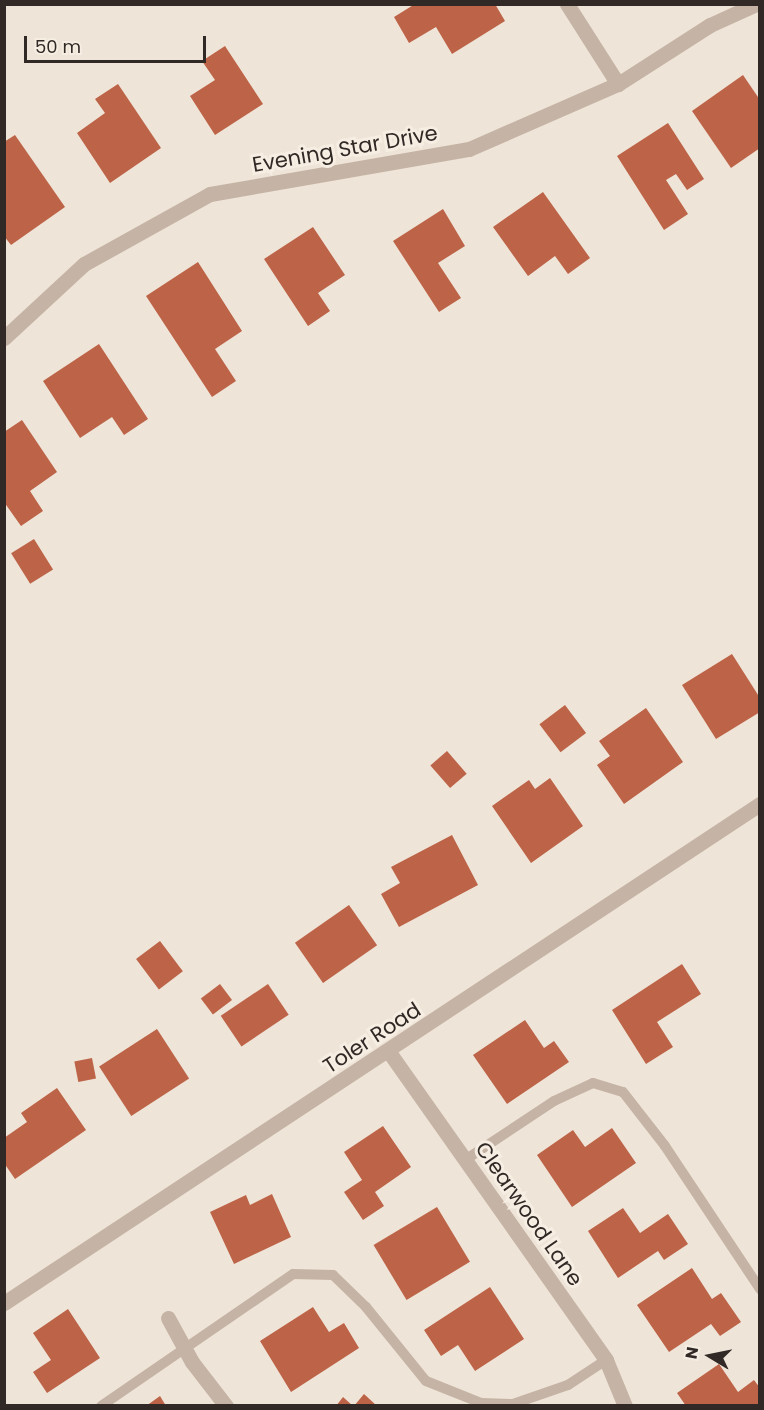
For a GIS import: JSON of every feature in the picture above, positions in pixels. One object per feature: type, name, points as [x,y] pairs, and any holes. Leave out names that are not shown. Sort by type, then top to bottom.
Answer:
[{"type":"street","points":[[567,4],[618,84]]},
{"type":"street","name":"Evening Star Drive","points":[[710,25],[726,4]]},
{"type":"street","name":"Evening Star Drive","points":[[4,338],[84,264],[210,194],[469,148],[618,84],[710,25],[756,4]]},
{"type":"street","name":"Toler Road","points":[[4,1303],[389,1052],[759,804]]},
{"type":"street","name":"Clearwood Lane","points":[[389,1052],[606,1360],[625,1406]]},
{"type":"street","points":[[168,1318],[184,1348],[226,1406]]},
{"type":"lane","points":[[465,1161],[554,1101],[593,1083],[623,1092],[665,1146],[759,1289]]},
{"type":"lane","points":[[101,1406],[293,1274],[333,1275],[366,1307],[426,1380],[481,1403],[513,1404],[568,1384],[606,1360]]},
{"type":"building","points":[[415,4],[495,4],[505,21],[452,54],[436,27],[409,43],[394,17]]},
{"type":"building","points":[[225,46],[263,104],[215,135],[190,96],[215,80],[202,61]]},
{"type":"building","points":[[743,75],[760,100],[760,148],[731,168],[692,111]]},
{"type":"building","points":[[118,84],[161,148],[110,183],[77,133],[105,113],[95,99]]},
{"type":"building","points":[[668,123],[704,179],[687,190],[676,174],[666,180],[688,214],[664,230],[617,156]]},
{"type":"building","points":[[15,135],[65,207],[11,245],[4,236],[4,142]]},
{"type":"building","points":[[543,192],[590,258],[568,274],[555,256],[528,276],[493,227]]},
{"type":"building","points":[[443,209],[465,246],[438,263],[461,298],[439,312],[393,241]]},
{"type":"building","points":[[313,227],[345,275],[318,293],[330,311],[308,326],[264,259]]},
{"type":"building","points":[[198,262],[242,331],[215,349],[236,381],[212,397],[146,296]]},
{"type":"building","points":[[99,344],[148,419],[124,435],[112,417],[80,438],[43,381]]},
{"type":"building","points":[[22,420],[57,472],[30,491],[43,511],[21,526],[4,502],[4,432]]},
{"type":"building","points":[[34,539],[53,570],[30,584],[11,553]]},
{"type":"building","points":[[732,654],[760,698],[760,712],[716,739],[682,685]]},
{"type":"building","points":[[565,705],[586,733],[561,752],[539,724]]},
{"type":"building","points":[[646,708],[683,762],[624,804],[597,765],[610,756],[599,741]]},
{"type":"building","points":[[447,751],[467,774],[450,788],[430,765]]},
{"type":"building","points":[[550,778],[583,826],[531,863],[492,806],[529,780],[535,789]]},
{"type":"building","points":[[452,835],[478,885],[399,927],[381,894],[400,883],[391,867]]},
{"type":"building","points":[[349,905],[377,945],[323,983],[295,943]]},
{"type":"building","points":[[160,941],[183,971],[159,989],[136,959]]},
{"type":"building","points":[[682,964],[701,994],[657,1022],[673,1047],[646,1064],[612,1010]]},
{"type":"building","points":[[220,984],[232,1000],[213,1014],[201,998]]},
{"type":"building","points":[[268,984],[289,1015],[241,1047],[221,1016]]},
{"type":"building","points":[[525,1020],[544,1048],[554,1041],[569,1062],[507,1104],[473,1055]]},
{"type":"building","points":[[157,1029],[189,1078],[131,1116],[99,1067]]},
{"type":"building","points":[[92,1058],[96,1079],[78,1082],[74,1061]]},
{"type":"building","points":[[57,1088],[86,1130],[15,1179],[4,1163],[4,1138],[27,1122],[21,1113]]},
{"type":"building","points":[[383,1126],[411,1167],[375,1192],[384,1206],[363,1220],[344,1192],[362,1180],[344,1152]]},
{"type":"building","points":[[612,1128],[636,1163],[572,1207],[537,1155],[573,1130],[585,1147]]},
{"type":"building","points":[[272,1194],[291,1237],[234,1264],[210,1212],[246,1195],[250,1205]]},
{"type":"building","points":[[437,1207],[470,1262],[407,1300],[374,1245]]},
{"type":"building","points":[[623,1208],[640,1233],[668,1214],[688,1244],[664,1260],[658,1251],[618,1278],[588,1231]]},
{"type":"building","points":[[692,1268],[712,1299],[721,1293],[741,1322],[720,1336],[711,1324],[669,1352],[637,1305]]},
{"type":"building","points":[[490,1287],[524,1339],[475,1371],[458,1345],[441,1356],[424,1330]]},
{"type":"building","points":[[313,1307],[329,1332],[344,1323],[359,1348],[291,1392],[260,1341]]},
{"type":"building","points":[[68,1309],[100,1358],[47,1393],[33,1372],[51,1360],[33,1333]]},
{"type":"building","points":[[719,1364],[738,1392],[754,1380],[760,1388],[760,1406],[686,1406],[677,1393]]},
{"type":"building","points":[[364,1394],[377,1406],[354,1406]]},
{"type":"building","points":[[160,1396],[166,1406],[146,1406]]},
{"type":"building","points":[[343,1397],[353,1406],[336,1406]]}]
